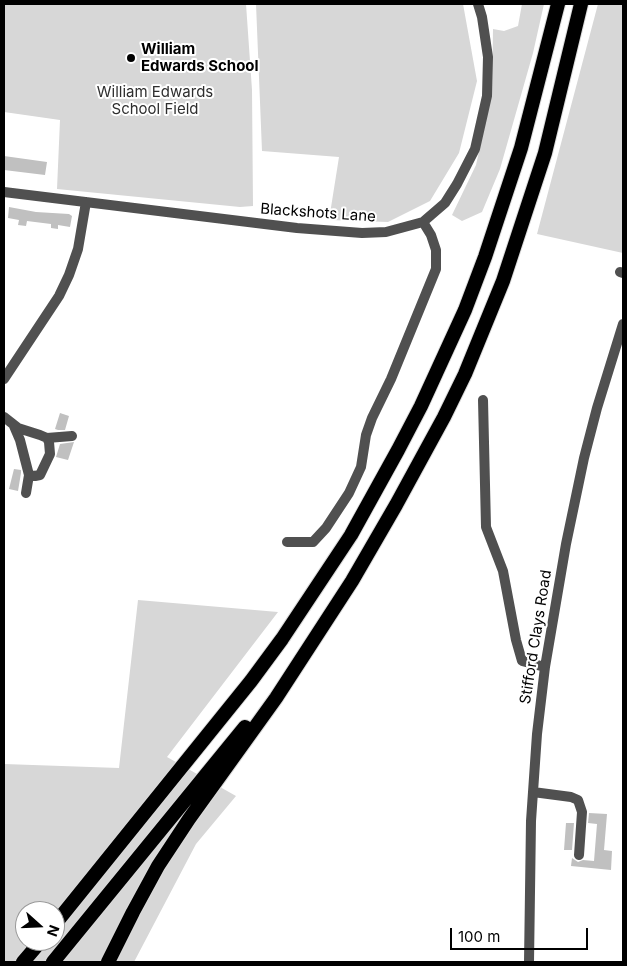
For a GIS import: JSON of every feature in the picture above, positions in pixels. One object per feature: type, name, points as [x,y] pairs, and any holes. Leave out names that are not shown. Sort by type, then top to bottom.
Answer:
[{"type":"highway","points":[[65,912],[178,774],[256,674],[351,535],[394,459],[449,346],[485,257],[521,148],[558,4]]},
{"type":"highway","points":[[108,962],[133,912],[173,843],[276,698],[372,548],[420,462],[465,374],[503,281],[544,153],[581,4]]},
{"type":"highway","points":[[53,962],[226,752],[335,606]]},
{"type":"highway","points":[[23,962],[32,951]]},
{"type":"street","name":"Blackshots Lane","points":[[4,192],[288,227],[362,233],[386,232],[423,222],[445,203],[475,149],[487,96],[488,62],[482,17],[478,4]]},
{"type":"street","points":[[4,379],[59,296],[69,275],[78,248],[86,202]]},
{"type":"street","points":[[287,542],[313,542],[326,528],[350,493],[361,467],[366,435],[372,418],[391,379],[436,269],[436,250],[431,235],[423,222]]},
{"type":"street","name":"Stifford Clays Road","points":[[529,962],[531,821],[537,734],[545,667],[566,544],[584,458],[623,324]]},
{"type":"street","points":[[482,400],[486,527],[503,571],[516,640],[522,661],[545,667]]},
{"type":"street","points":[[4,417],[14,426],[47,438],[72,436]]},
{"type":"street","points":[[14,426],[20,440],[29,475],[26,493]]},
{"type":"street","points":[[29,475],[40,475],[43,470],[50,448],[47,438]]},
{"type":"street","points":[[533,792],[571,796],[578,800],[582,812],[579,855]]},
{"type":"green space","name":"William Edwards School Field","points":[[4,4],[246,4],[252,90],[253,206],[240,207],[57,189],[60,120],[4,112]]},
{"type":"green space","points":[[256,4],[463,4],[477,81],[459,153],[430,201],[388,222],[329,220],[339,157],[262,151]]},
{"type":"green space","points":[[522,4],[544,4],[533,53],[500,169],[482,212],[462,221],[452,215],[476,165],[492,93],[493,29],[504,31],[518,26]]},
{"type":"green space","points":[[598,4],[623,4],[623,253],[537,234]]},
{"type":"green space","points":[[138,600],[278,612],[167,757],[236,796],[196,844],[134,962],[4,962],[4,764],[119,768]]},
{"type":"building","points":[[4,156],[47,162],[45,175],[4,170]]},
{"type":"building","points":[[9,207],[36,212],[69,214],[72,216],[70,227],[58,225],[58,229],[51,228],[51,224],[27,221],[26,226],[18,225],[19,220],[8,218]]},
{"type":"building","points":[[60,413],[69,416],[65,430],[55,429]]},
{"type":"building","points":[[74,442],[68,460],[56,457],[60,444]]},
{"type":"building","points":[[14,469],[21,470],[18,491],[9,489]]},
{"type":"building","points":[[589,813],[607,814],[604,850],[612,851],[611,870],[571,866],[572,858],[578,862],[583,860],[594,861],[597,824],[588,823]]},
{"type":"building","points":[[566,823],[574,823],[572,850],[564,850]]},
{"type":"place","name":"William Edwards School","points":[[131,58]]}]
